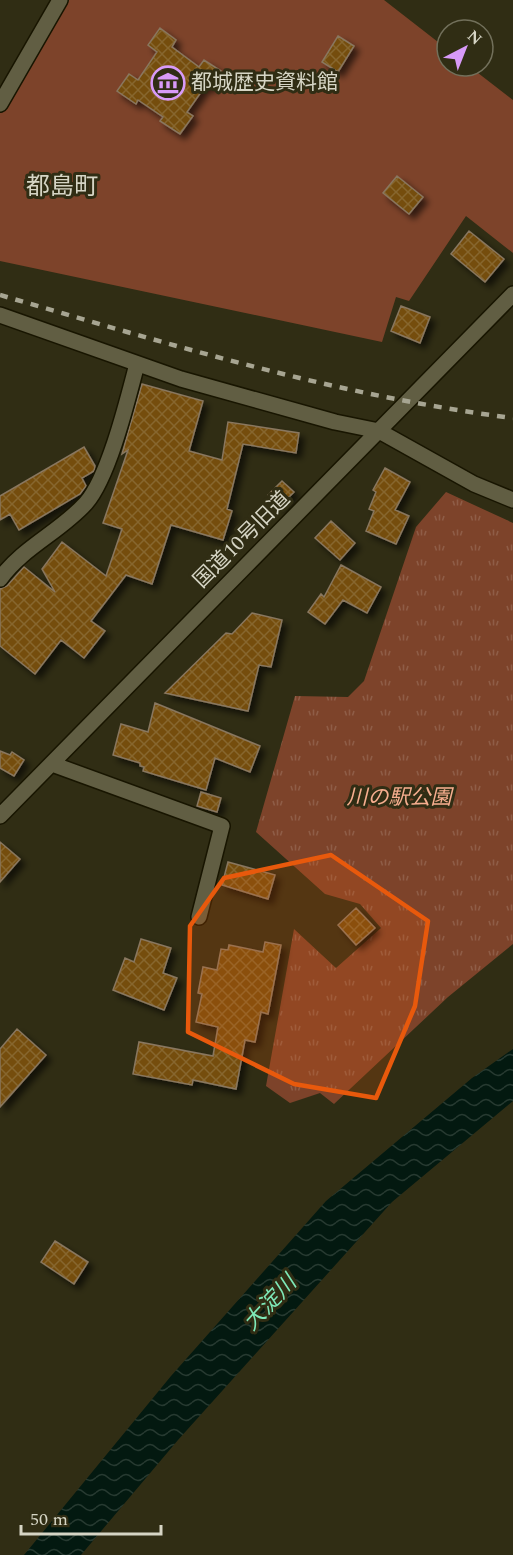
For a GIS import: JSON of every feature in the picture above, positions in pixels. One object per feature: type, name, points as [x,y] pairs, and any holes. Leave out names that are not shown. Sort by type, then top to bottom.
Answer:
[{"type":"street","points":[[0,104],[60,0]]},
{"type":"street","name":"国道10号旧道","points":[[0,816],[513,294]]},
{"type":"street","points":[[0,315],[192,382],[335,422],[379,431],[474,484],[513,500]]},
{"type":"street","points":[[0,579],[12,562],[76,512],[96,489],[122,418],[137,364]]},
{"type":"street","points":[[52,764],[222,826],[199,917]]},
{"type":"highlighted area","points":[[331,855],[428,921],[415,1006],[376,1098],[294,1084],[188,1032],[190,926],[224,878]]},
{"type":"green space","points":[[60,0],[384,0],[435,40],[435,78],[485,78],[513,100],[513,253],[466,216],[409,301],[396,297],[382,342],[0,261],[0,104]]},
{"type":"green space","name":"川の駅公園","points":[[446,492],[513,523],[513,944],[448,997],[334,1104],[320,1093],[290,1103],[266,1086],[294,929],[336,968],[381,928],[360,904],[325,894],[256,832],[295,696],[348,697],[364,681],[416,527]]},
{"type":"water","name":"大淀川","points":[[513,1049],[513,1101],[392,1202],[178,1440],[81,1555],[24,1555],[171,1376],[326,1201],[472,1078]]},
{"type":"building","name":"都城歴史資料館","points":[[160,28],[176,40],[172,47],[199,67],[204,60],[221,71],[210,88],[206,85],[187,112],[193,116],[180,134],[160,121],[163,117],[138,100],[136,104],[117,91],[129,74],[138,80],[157,52],[148,45]]},
{"type":"building","points":[[338,36],[354,46],[338,72],[322,62]]},
{"type":"building","points":[[397,176],[423,197],[409,214],[383,193]]},
{"type":"building","points":[[469,231],[504,259],[485,282],[451,254]]},
{"type":"building","points":[[401,306],[430,317],[420,343],[391,331]]},
{"type":"building","points":[[142,384],[203,401],[189,451],[222,460],[228,422],[299,433],[296,453],[243,444],[227,509],[232,511],[223,540],[171,525],[152,584],[126,575],[91,621],[105,631],[84,658],[61,640],[35,674],[0,646],[0,589],[7,586],[24,567],[55,592],[42,569],[62,542],[106,576],[122,529],[103,523],[128,450],[122,454]]},
{"type":"building","points":[[84,447],[95,466],[94,471],[82,478],[86,486],[80,494],[19,530],[10,514],[0,520],[0,496]]},
{"type":"building","points":[[385,468],[410,482],[395,510],[409,516],[396,544],[366,531],[374,511],[369,509],[376,492],[373,490]]},
{"type":"building","points":[[282,481],[294,492],[280,506],[268,495]]},
{"type":"building","points":[[331,521],[355,543],[340,560],[315,538]]},
{"type":"building","points":[[341,565],[381,587],[367,613],[343,600],[325,624],[308,612],[321,594],[324,597]]},
{"type":"building","points":[[252,613],[282,620],[271,667],[259,665],[248,711],[165,693],[226,633],[232,634]]},
{"type":"building","points":[[155,703],[260,746],[250,772],[215,758],[206,790],[143,771],[144,767],[140,766],[140,763],[113,755],[121,724],[148,732]]},
{"type":"building","points":[[0,751],[10,755],[12,752],[24,760],[14,776],[0,768]]},
{"type":"building","points":[[201,792],[221,798],[217,812],[197,806]]},
{"type":"building","points":[[0,842],[20,859],[0,882]]},
{"type":"building","points":[[228,862],[275,875],[268,899],[222,885]]},
{"type":"building","points":[[356,908],[375,928],[356,945],[338,925]]},
{"type":"building","points":[[141,939],[171,948],[163,973],[177,978],[164,1010],[113,990],[125,958],[134,962]]},
{"type":"building","points":[[265,942],[281,945],[268,1014],[261,1012],[255,1042],[245,1040],[236,1089],[193,1080],[192,1085],[133,1074],[139,1042],[213,1056],[218,1027],[196,1022],[202,994],[198,993],[203,967],[217,970],[221,949],[228,950],[229,945],[263,952]]},
{"type":"building","points":[[17,1029],[46,1055],[0,1107],[0,1049]]},
{"type":"building","points":[[55,1241],[88,1262],[74,1284],[41,1262]]},
{"type":"railway","points":[[0,295],[254,367],[383,396],[513,418]]},
{"type":"place","name":"都城歴史資料館","points":[[168,83]]},
{"type":"district","name":"都島町","points":[[62,187]]}]
